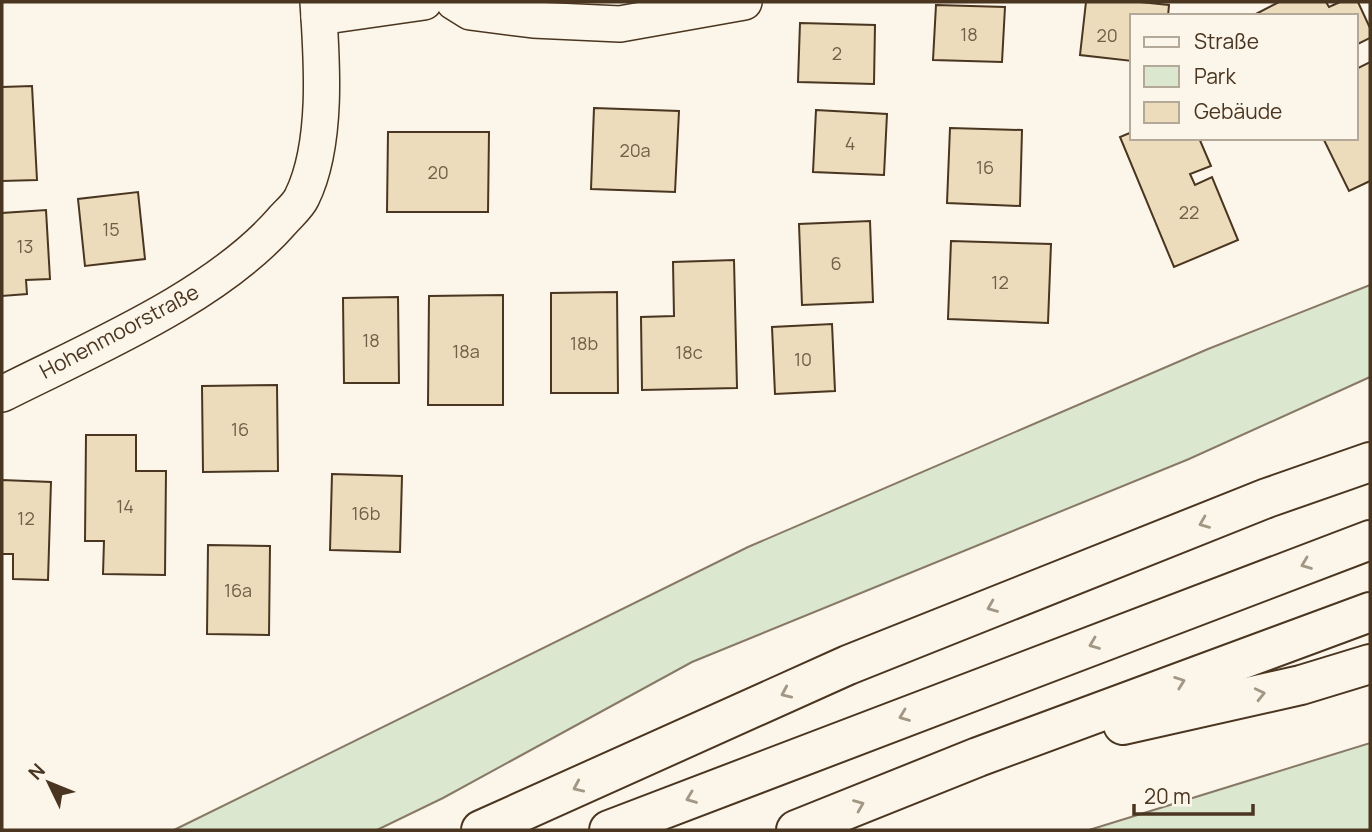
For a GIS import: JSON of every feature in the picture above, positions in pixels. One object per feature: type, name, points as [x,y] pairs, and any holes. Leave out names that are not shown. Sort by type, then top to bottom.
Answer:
[{"type":"highway","points":[[1267,498],[1370,436]]},
{"type":"highway","points":[[481,830],[848,665],[1267,498],[1370,462]]},
{"type":"highway","points":[[609,830],[1370,540]]},
{"type":"highway","points":[[796,830],[978,757],[1370,612]]},
{"type":"highway","points":[[978,757],[1301,685],[1370,664]]},
{"type":"street","points":[[318,9],[424,2]]},
{"type":"street","points":[[454,2],[470,12],[533,20],[620,24],[744,2]]},
{"type":"street","name":"Hohenmoorstraße","points":[[2,394],[147,321],[209,282],[264,241],[301,199],[313,166],[321,106],[318,9]]},
{"type":"green space","points":[[1370,285],[1370,377],[1189,459],[692,662],[443,798],[377,830],[174,830],[748,547],[1208,349]]},
{"type":"green space","points":[[1370,743],[1370,830],[1089,830]]},
{"type":"building","points":[[1086,2],[1169,5],[1168,14],[1130,14],[1130,61],[1080,55]]},
{"type":"building","points":[[1279,2],[1326,2],[1329,7],[1340,2],[1358,2],[1370,28],[1370,38],[1358,44],[1358,14],[1256,14]]},
{"type":"building","points":[[936,5],[1005,7],[1002,62],[933,60]]},
{"type":"building","points":[[800,23],[875,25],[874,84],[798,82]]},
{"type":"building","points":[[1370,62],[1370,181],[1349,191],[1324,140],[1358,140],[1358,68]]},
{"type":"building","points":[[32,86],[37,180],[2,181],[2,87]]},
{"type":"building","points":[[594,108],[679,111],[675,192],[591,189]]},
{"type":"building","points":[[816,110],[887,114],[884,175],[813,172]]},
{"type":"building","points":[[950,128],[1022,130],[1020,206],[947,203]]},
{"type":"building","points":[[388,132],[489,132],[488,212],[387,212]]},
{"type":"building","points":[[1130,133],[1130,140],[1200,140],[1211,166],[1190,174],[1195,185],[1212,177],[1238,240],[1174,267],[1120,137]]},
{"type":"building","points":[[138,192],[145,259],[85,266],[78,199]]},
{"type":"building","points":[[46,210],[50,279],[26,280],[27,294],[2,296],[2,213]]},
{"type":"building","points":[[870,221],[873,302],[802,305],[799,224]]},
{"type":"building","points":[[951,241],[1051,244],[1048,323],[948,319]]},
{"type":"building","points":[[734,260],[737,388],[642,390],[641,317],[674,316],[673,262]]},
{"type":"building","points":[[617,292],[618,393],[551,393],[551,293]]},
{"type":"building","points":[[503,295],[503,405],[428,405],[429,296]]},
{"type":"building","points":[[398,297],[399,383],[344,383],[343,298]]},
{"type":"building","points":[[832,324],[835,391],[775,394],[772,327]]},
{"type":"building","points":[[277,385],[278,471],[203,472],[202,386]]},
{"type":"building","points":[[86,435],[136,435],[136,471],[166,471],[165,575],[103,574],[104,541],[85,541]]},
{"type":"building","points":[[332,474],[402,476],[400,552],[330,550]]},
{"type":"building","points":[[2,480],[51,482],[48,580],[13,579],[13,554],[2,554]]},
{"type":"building","points":[[208,545],[270,546],[269,635],[207,634]]}]
